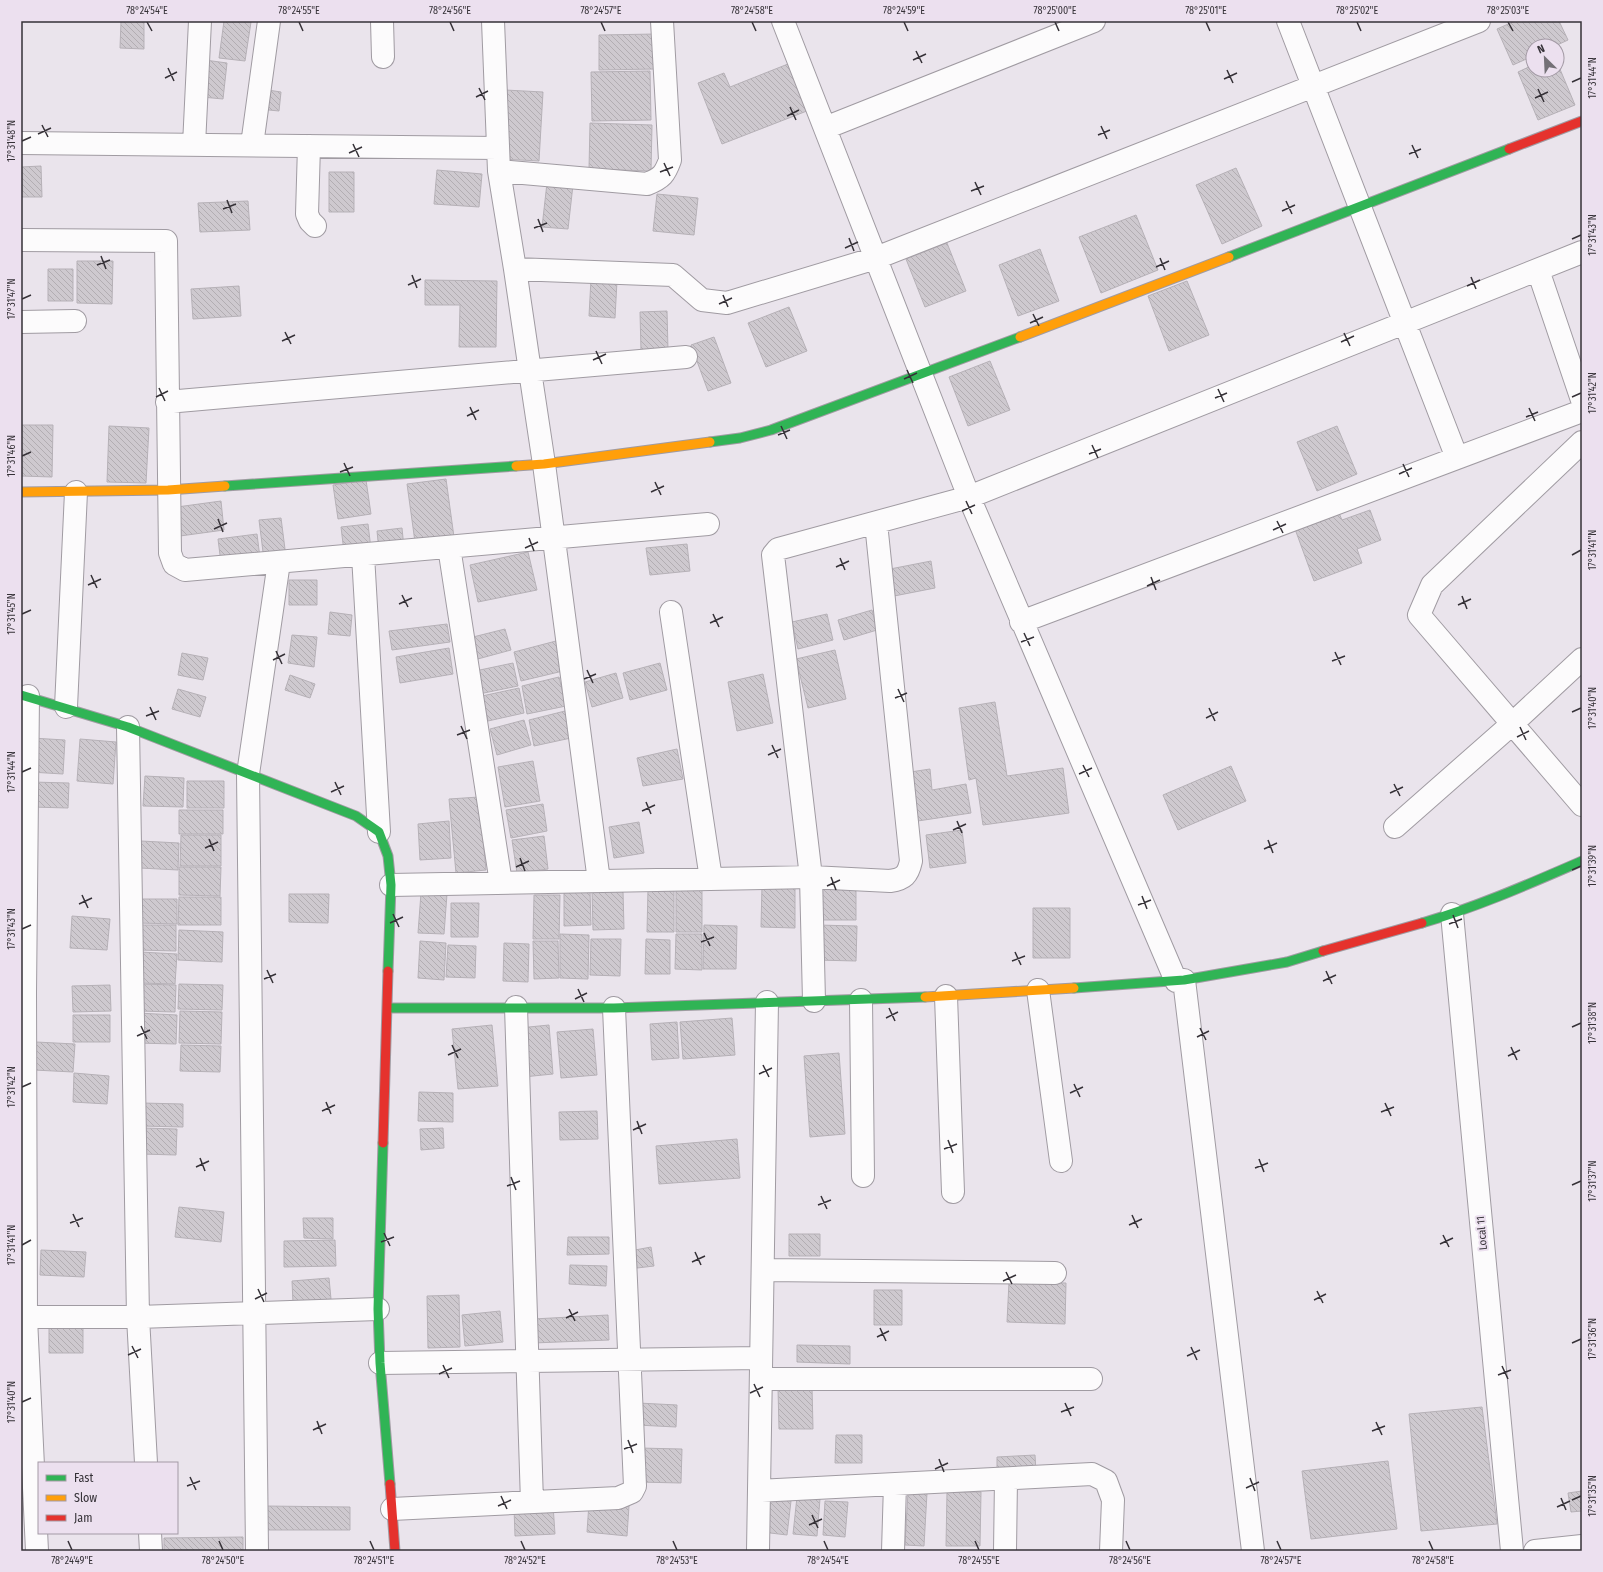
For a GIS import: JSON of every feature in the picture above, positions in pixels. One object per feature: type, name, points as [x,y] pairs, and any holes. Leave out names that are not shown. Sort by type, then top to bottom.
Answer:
[{"type":"street","points":[[194,145],[200,21]]},
{"type":"street","points":[[252,145],[269,21]]},
{"type":"street","points":[[382,21],[383,57]]},
{"type":"street","points":[[493,21],[499,171],[555,538],[598,881]]},
{"type":"street","points":[[499,171],[648,184],[658,180],[665,173],[670,160],[662,21]]},
{"type":"street","points":[[783,21],[968,497],[1021,622],[1180,981],[1253,1551]]},
{"type":"street","points":[[825,128],[1094,21]]},
{"type":"street","points":[[1288,21],[1457,458]]},
{"type":"street","points":[[515,269],[673,275],[702,300],[727,303],[876,258],[1479,21]]},
{"type":"street","points":[[21,492],[168,490],[544,464],[740,438],[771,430],[921,375],[1582,121]]},
{"type":"street","points":[[21,143],[498,148]]},
{"type":"street","points":[[309,146],[308,214],[310,221],[315,226]]},
{"type":"street","points":[[21,240],[166,241],[170,553],[174,564],[185,570],[708,524]]},
{"type":"street","points":[[814,1001],[811,877],[773,556],[778,549],[968,497],[1582,252]]},
{"type":"street","points":[[1538,270],[1582,400]]},
{"type":"street","points":[[21,322],[75,321]]},
{"type":"street","points":[[167,402],[530,372],[686,357]]},
{"type":"street","points":[[1021,622],[1582,411]]},
{"type":"street","points":[[1582,442],[1432,585],[1419,615],[1582,806]]},
{"type":"street","points":[[66,707],[76,492]]},
{"type":"street","points":[[391,885],[811,877],[890,881],[900,880],[908,871],[911,861],[876,523]]},
{"type":"street","points":[[449,547],[501,883]]},
{"type":"street","points":[[363,555],[379,832],[388,856],[391,885],[378,1309],[380,1363],[395,1551]]},
{"type":"street","points":[[257,1551],[248,774],[279,562]]},
{"type":"street","points":[[670,612],[711,879]]},
{"type":"street","points":[[1395,827],[1512,724],[1582,659]]},
{"type":"street","points":[[37,1551],[23,1318],[25,985],[24,696],[66,707],[128,727],[356,816],[379,832]]},
{"type":"street","points":[[128,727],[138,1317],[146,1462]]},
{"type":"street","points":[[388,1008],[614,1008],[861,1000],[1180,981],[1288,962],[1452,914],[1509,893],[1582,862]]},
{"type":"street","name":"Local 11","points":[[1452,914],[1512,1551]]},
{"type":"street","points":[[1038,990],[1061,1161]]},
{"type":"street","points":[[946,996],[953,1192]]},
{"type":"street","points":[[861,1000],[863,1176]]},
{"type":"street","points":[[758,1551],[767,1002]]},
{"type":"street","points":[[516,1007],[532,1502]]},
{"type":"street","points":[[392,1509],[618,1498],[632,1492],[635,1486],[614,1008]]},
{"type":"street","points":[[763,1270],[1055,1273]]},
{"type":"street","points":[[23,1318],[138,1317],[378,1309]]},
{"type":"street","points":[[380,1363],[629,1360],[762,1369],[1091,1379]]},
{"type":"street","points":[[759,1491],[1092,1474],[1106,1481],[1113,1500],[1111,1551]]},
{"type":"street","points":[[1005,1551],[1006,1478]]},
{"type":"street","points":[[893,1551],[895,1484]]},
{"type":"street","points":[[150,1534],[151,1551]]},
{"type":"street","points":[[1535,1551],[1582,1546]]},
{"type":"building","points":[[121,21],[144,21],[144,49],[120,48]]},
{"type":"building","points":[[224,21],[251,22],[245,61],[219,58]]},
{"type":"building","points":[[1515,21],[1559,21],[1568,40],[1565,41],[1565,38],[1525,38],[1525,60],[1513,65],[1497,29]]},
{"type":"building","points":[[655,34],[655,69],[599,70],[599,35]]},
{"type":"building","points":[[205,60],[227,63],[223,99],[202,97]]},
{"type":"building","points":[[793,62],[812,109],[722,144],[698,83],[724,73],[730,87]]},
{"type":"building","points":[[1525,69],[1525,78],[1564,78],[1575,105],[1538,120],[1518,72]]},
{"type":"building","points":[[650,71],[651,120],[592,121],[591,72]]},
{"type":"building","points":[[261,89],[281,92],[279,111],[259,109]]},
{"type":"building","points":[[505,90],[543,92],[539,161],[501,159]]},
{"type":"building","points":[[590,123],[652,125],[651,171],[589,169]]},
{"type":"building","points":[[41,166],[42,197],[21,197],[21,167]]},
{"type":"building","points":[[1236,168],[1262,226],[1222,244],[1196,185]]},
{"type":"building","points":[[437,170],[482,174],[479,207],[434,204]]},
{"type":"building","points":[[329,172],[354,172],[354,212],[329,212]]},
{"type":"building","points":[[547,183],[573,185],[568,229],[542,227]]},
{"type":"building","points":[[657,194],[698,198],[694,235],[653,231]]},
{"type":"building","points":[[248,201],[250,230],[200,232],[198,203]]},
{"type":"building","points":[[1136,215],[1158,270],[1101,293],[1079,237]]},
{"type":"building","points":[[947,243],[966,291],[925,307],[906,259]]},
{"type":"building","points":[[1040,249],[1059,301],[1018,316],[999,265]]},
{"type":"building","points":[[77,261],[113,261],[112,304],[77,303]]},
{"type":"building","points":[[48,269],[73,269],[73,301],[48,301]]},
{"type":"building","points":[[591,279],[617,281],[615,318],[589,316]]},
{"type":"building","points":[[425,280],[497,281],[496,347],[459,347],[460,305],[425,305]]},
{"type":"building","points":[[1187,281],[1209,335],[1169,351],[1148,296]]},
{"type":"building","points":[[239,286],[241,316],[193,319],[191,289]]},
{"type":"building","points":[[789,307],[807,351],[766,367],[748,323]]},
{"type":"building","points":[[667,311],[668,350],[641,351],[640,312]]},
{"type":"building","points":[[714,337],[731,383],[708,391],[691,345]]},
{"type":"building","points":[[990,361],[1010,410],[968,426],[949,377]]},
{"type":"building","points":[[21,425],[53,425],[52,477],[21,476]]},
{"type":"building","points":[[109,426],[149,428],[146,483],[107,482]]},
{"type":"building","points":[[1337,426],[1357,474],[1317,491],[1297,442]]},
{"type":"building","points":[[446,479],[454,537],[415,542],[407,484]]},
{"type":"building","points":[[366,480],[371,514],[338,519],[333,485]]},
{"type":"building","points":[[221,501],[224,530],[180,536],[177,507]]},
{"type":"building","points":[[1370,510],[1381,540],[1357,549],[1362,563],[1314,581],[1295,529],[1339,513],[1342,520]]},
{"type":"building","points":[[281,518],[286,557],[264,560],[259,520]]},
{"type":"building","points":[[368,524],[371,549],[344,552],[341,527]]},
{"type":"building","points":[[402,528],[404,548],[379,551],[377,531]]},
{"type":"building","points":[[257,534],[260,558],[221,563],[218,539]]},
{"type":"building","points":[[687,544],[690,571],[650,575],[646,548]]},
{"type":"building","points":[[528,552],[537,590],[478,602],[470,565]]},
{"type":"building","points":[[931,561],[935,588],[889,597],[885,570]]},
{"type":"building","points":[[289,580],[317,580],[317,605],[289,605]]},
{"type":"building","points":[[872,610],[877,630],[844,640],[838,620]]},
{"type":"building","points":[[330,612],[352,615],[350,636],[328,634]]},
{"type":"building","points":[[827,614],[833,640],[798,649],[792,622]]},
{"type":"building","points":[[447,624],[450,642],[392,650],[389,631]]},
{"type":"building","points":[[505,629],[511,650],[474,660],[469,638]]},
{"type":"building","points":[[292,635],[317,637],[314,667],[288,663]]},
{"type":"building","points":[[556,641],[563,671],[521,681],[514,652]]},
{"type":"building","points":[[449,648],[453,674],[400,683],[396,657]]},
{"type":"building","points":[[835,650],[846,699],[808,708],[796,659]]},
{"type":"building","points":[[182,653],[208,658],[203,680],[178,675]]},
{"type":"building","points":[[513,663],[518,686],[479,694],[475,671]]},
{"type":"building","points":[[660,663],[667,690],[630,700],[623,673]]},
{"type":"building","points":[[616,673],[623,698],[592,707],[585,682]]},
{"type":"building","points":[[763,674],[773,723],[737,731],[728,682]]},
{"type":"building","points":[[290,675],[315,684],[310,698],[285,690]]},
{"type":"building","points":[[559,677],[566,706],[527,714],[522,686]]},
{"type":"building","points":[[519,688],[524,713],[488,721],[482,696]]},
{"type":"building","points":[[178,689],[206,697],[200,717],[172,709]]},
{"type":"building","points":[[995,702],[1007,776],[1063,768],[1069,813],[983,825],[976,778],[969,780],[959,708]]},
{"type":"building","points":[[565,711],[571,738],[534,746],[529,720]]},
{"type":"building","points":[[524,720],[531,745],[497,755],[490,729]]},
{"type":"building","points":[[32,738],[65,740],[63,774],[30,772]]},
{"type":"building","points":[[80,739],[116,742],[113,784],[77,781]]},
{"type":"building","points":[[677,749],[683,779],[643,786],[637,758]]},
{"type":"building","points":[[533,761],[540,801],[505,807],[498,767]]},
{"type":"building","points":[[1231,766],[1246,801],[1178,830],[1163,795]]},
{"type":"building","points":[[930,769],[932,790],[966,784],[971,813],[911,822],[904,773]]},
{"type":"building","points":[[145,776],[184,778],[183,807],[143,806]]},
{"type":"building","points":[[187,781],[224,781],[224,808],[187,808]]},
{"type":"building","points":[[32,782],[69,783],[68,808],[31,807]]},
{"type":"building","points":[[479,797],[486,870],[456,873],[449,799]]},
{"type":"building","points":[[543,804],[547,831],[511,838],[506,810]]},
{"type":"building","points":[[179,810],[223,810],[223,834],[179,834]]},
{"type":"building","points":[[449,821],[451,858],[420,860],[418,824]]},
{"type":"building","points":[[639,822],[644,853],[614,858],[609,827]]},
{"type":"building","points":[[962,830],[966,863],[930,868],[926,835]]},
{"type":"building","points":[[181,835],[221,835],[221,866],[180,866]]},
{"type":"building","points":[[544,836],[548,869],[517,873],[512,840]]},
{"type":"building","points":[[141,841],[179,843],[178,870],[140,868]]},
{"type":"building","points":[[179,867],[221,867],[220,896],[179,895]]},
{"type":"building","points":[[818,883],[856,883],[856,920],[818,920]]},
{"type":"building","points":[[762,885],[795,885],[795,928],[761,927]]},
{"type":"building","points":[[676,888],[702,888],[702,932],[676,932]]},
{"type":"building","points":[[648,889],[674,889],[674,932],[647,932]]},
{"type":"building","points":[[590,891],[591,925],[564,926],[564,892]]},
{"type":"building","points":[[592,891],[623,891],[624,929],[593,930]]},
{"type":"building","points":[[421,893],[447,894],[444,934],[418,933]]},
{"type":"building","points":[[289,894],[329,894],[328,923],[289,922]]},
{"type":"building","points":[[534,895],[560,895],[559,939],[533,939]]},
{"type":"building","points":[[179,897],[221,897],[221,925],[178,925]]},
{"type":"building","points":[[138,899],[177,899],[177,924],[138,923]]},
{"type":"building","points":[[451,903],[479,903],[478,937],[451,937]]},
{"type":"building","points":[[1033,908],[1070,908],[1070,958],[1033,958]]},
{"type":"building","points":[[72,916],[110,919],[107,950],[70,948]]},
{"type":"building","points":[[138,925],[176,925],[176,951],[138,950]]},
{"type":"building","points":[[704,925],[737,926],[736,969],[703,969]]},
{"type":"building","points":[[817,925],[857,926],[856,961],[816,960]]},
{"type":"building","points":[[179,930],[223,932],[222,962],[178,960]]},
{"type":"building","points":[[560,934],[589,935],[588,979],[560,978]]},
{"type":"building","points":[[676,934],[702,934],[702,970],[675,969]]},
{"type":"building","points":[[591,939],[621,939],[620,976],[590,975]]},
{"type":"building","points":[[646,939],[670,940],[670,974],[645,974]]},
{"type":"building","points":[[420,941],[446,943],[444,980],[418,978]]},
{"type":"building","points":[[533,941],[558,941],[559,978],[534,979]]},
{"type":"building","points":[[504,943],[529,944],[528,982],[503,981]]},
{"type":"building","points":[[448,945],[476,946],[475,978],[446,977]]},
{"type":"building","points":[[140,952],[177,954],[175,984],[139,983]]},
{"type":"building","points":[[139,984],[176,985],[175,1012],[138,1011]]},
{"type":"building","points":[[179,984],[223,985],[222,1010],[178,1009]]},
{"type":"building","points":[[110,985],[111,1011],[73,1012],[72,986]]},
{"type":"building","points":[[180,1011],[222,1012],[221,1044],[179,1043]]},
{"type":"building","points":[[137,1013],[177,1015],[176,1044],[136,1043]]},
{"type":"building","points":[[73,1015],[110,1015],[110,1042],[73,1042]]},
{"type":"building","points":[[732,1018],[735,1055],[683,1059],[680,1022]]},
{"type":"building","points":[[677,1022],[679,1058],[652,1060],[650,1024]]},
{"type":"building","points":[[492,1025],[498,1086],[458,1089],[452,1029]]},
{"type":"building","points":[[549,1025],[553,1074],[523,1077],[519,1028]]},
{"type":"building","points":[[593,1029],[597,1075],[561,1078],[557,1032]]},
{"type":"building","points":[[36,1042],[75,1044],[73,1072],[34,1070]]},
{"type":"building","points":[[181,1045],[221,1046],[220,1072],[180,1071]]},
{"type":"building","points":[[839,1053],[845,1134],[810,1137],[804,1056]]},
{"type":"building","points":[[74,1073],[109,1076],[107,1104],[73,1102]]},
{"type":"building","points":[[419,1092],[453,1093],[453,1122],[418,1121]]},
{"type":"building","points":[[142,1103],[183,1104],[183,1127],[141,1126]]},
{"type":"building","points":[[597,1111],[598,1139],[560,1140],[559,1112]]},
{"type":"building","points":[[142,1128],[177,1129],[176,1155],[141,1154]]},
{"type":"building","points":[[443,1128],[444,1148],[421,1150],[420,1129]]},
{"type":"building","points":[[737,1139],[740,1178],[659,1184],[656,1146]]},
{"type":"building","points":[[179,1207],[224,1212],[221,1242],[175,1237]]},
{"type":"building","points":[[303,1218],[333,1218],[333,1239],[304,1238]]},
{"type":"building","points":[[789,1234],[820,1234],[820,1256],[789,1256]]},
{"type":"building","points":[[568,1237],[609,1237],[609,1254],[567,1255]]},
{"type":"building","points":[[335,1240],[336,1266],[284,1267],[284,1241]]},
{"type":"building","points":[[651,1247],[654,1266],[637,1268],[635,1250]]},
{"type":"building","points":[[41,1250],[86,1252],[84,1277],[40,1275]]},
{"type":"building","points":[[570,1265],[607,1266],[606,1286],[569,1284]]},
{"type":"building","points":[[329,1278],[331,1299],[293,1303],[292,1281]]},
{"type":"building","points":[[1009,1282],[1066,1283],[1065,1324],[1007,1322]]},
{"type":"building","points":[[874,1290],[902,1290],[902,1325],[874,1325]]},
{"type":"building","points":[[459,1295],[460,1347],[428,1348],[427,1296]]},
{"type":"building","points":[[500,1311],[503,1342],[465,1346],[462,1315]]},
{"type":"building","points":[[608,1315],[609,1340],[533,1343],[533,1319]]},
{"type":"building","points":[[49,1323],[83,1323],[83,1353],[49,1353]]},
{"type":"building","points":[[797,1345],[850,1346],[850,1364],[797,1362]]},
{"type":"building","points":[[812,1387],[813,1429],[779,1429],[778,1388]]},
{"type":"building","points":[[638,1403],[677,1405],[676,1427],[637,1425]]},
{"type":"building","points":[[1482,1407],[1497,1524],[1421,1531],[1409,1414]]},
{"type":"building","points":[[836,1435],[862,1435],[862,1463],[835,1463]]},
{"type":"building","points":[[639,1448],[682,1449],[681,1483],[638,1482]]},
{"type":"building","points":[[1035,1455],[1036,1472],[997,1473],[997,1457]]},
{"type":"building","points":[[1388,1461],[1397,1529],[1311,1539],[1302,1471]]},
{"type":"building","points":[[21,1471],[29,1471],[30,1498],[21,1499]]},
{"type":"building","points":[[1582,1491],[1582,1511],[1571,1512],[1568,1493]]},
{"type":"building","points":[[908,1492],[927,1493],[924,1546],[905,1545]]},
{"type":"building","points":[[947,1492],[981,1492],[980,1546],[946,1546]]},
{"type":"building","points":[[797,1497],[820,1499],[817,1536],[793,1534]]},
{"type":"building","points":[[766,1498],[791,1501],[787,1535],[762,1532]]},
{"type":"building","points":[[825,1501],[848,1502],[845,1537],[823,1535]]},
{"type":"building","points":[[589,1503],[629,1506],[627,1536],[587,1532]]},
{"type":"building","points":[[553,1505],[555,1534],[515,1536],[514,1508]]},
{"type":"building","points":[[266,1506],[350,1507],[350,1530],[266,1530]]},
{"type":"building","points":[[243,1537],[243,1551],[164,1551],[164,1538]]},
{"type":"traffic: fast","points":[[1229,257],[1509,149]]},
{"type":"traffic: fast","points":[[710,442],[740,438],[771,430],[1020,337]]},
{"type":"traffic: fast","points":[[225,486],[516,466]]},
{"type":"traffic: fast","points":[[21,695],[128,727],[356,816],[379,832],[388,856],[391,885],[388,971]]},
{"type":"traffic: fast","points":[[1422,923],[1523,887],[1582,861]]},
{"type":"traffic: fast","points":[[1074,988],[1184,980],[1287,962],[1323,951]]},
{"type":"traffic: fast","points":[[388,1008],[614,1008],[925,997]]},
{"type":"traffic: fast","points":[[383,1143],[378,1309],[380,1363],[390,1484]]},
{"type":"traffic: slow","points":[[1020,337],[1229,257]]},
{"type":"traffic: slow","points":[[516,466],[544,464],[710,442]]},
{"type":"traffic: slow","points":[[21,492],[168,490],[225,486]]},
{"type":"traffic: slow","points":[[925,997],[1074,988]]},
{"type":"traffic: jam","points":[[1509,149],[1582,121]]},
{"type":"traffic: jam","points":[[1323,951],[1422,923]]},
{"type":"traffic: jam","points":[[383,1143],[388,971]]},
{"type":"traffic: jam","points":[[390,1484],[395,1551]]}]
